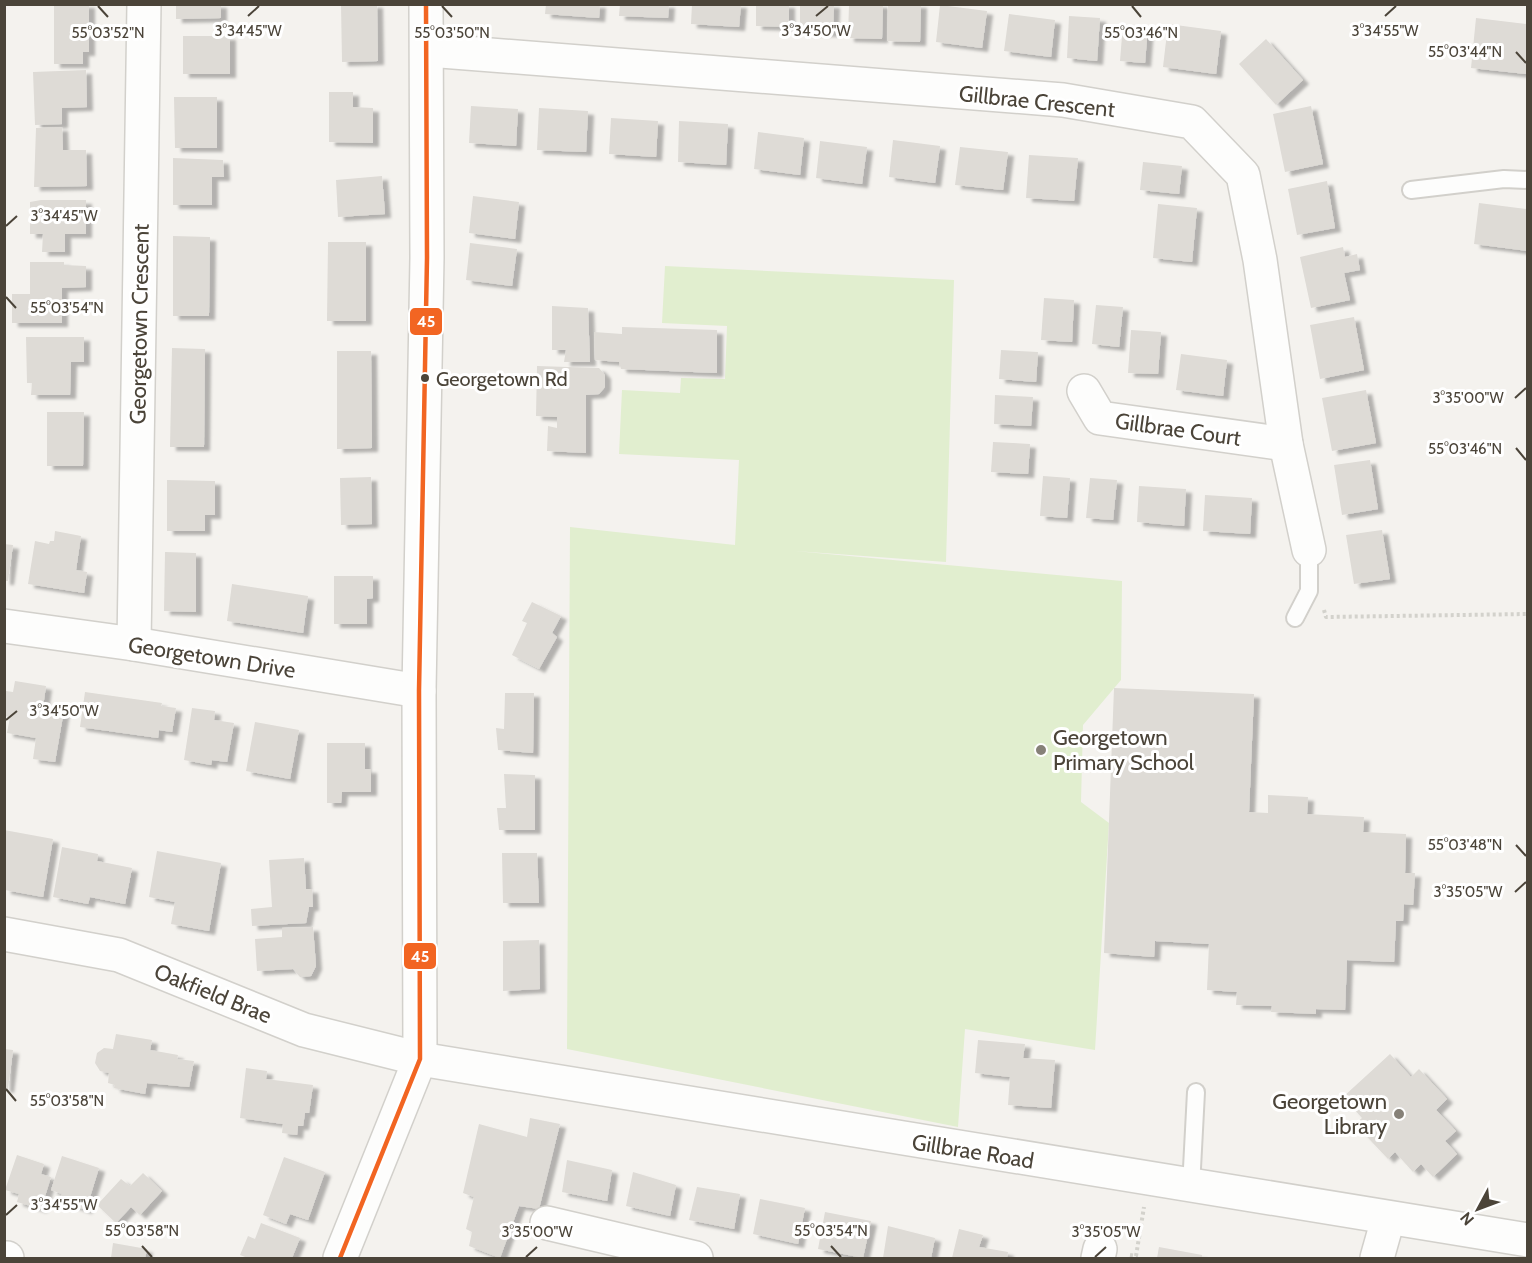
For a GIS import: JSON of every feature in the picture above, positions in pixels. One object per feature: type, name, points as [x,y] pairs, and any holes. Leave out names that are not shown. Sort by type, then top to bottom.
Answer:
[{"type":"street","name":"Georgetown Crescent","points":[[134,644],[144,4]]},
{"type":"street","points":[[340,1258],[420,1059],[419,691],[428,50],[426,4]]},
{"type":"street","name":"Gillbrae Crescent","points":[[428,50],[1063,100],[1192,122],[1243,175],[1260,260],[1286,444],[1309,550]]},
{"type":"street","name":"Gillbrae Court","points":[[1084,391],[1100,418],[1286,444]]},
{"type":"street","name":"Georgetown Drive","points":[[4,626],[134,644],[419,691]]},
{"type":"street","name":"Oakfield Brae","points":[[4,934],[119,955],[304,1030],[420,1059]]},
{"type":"street","name":"Gillbrae Road","points":[[420,1059],[1191,1187],[1527,1240]]},
{"type":"street","points":[[1377,1258],[1388,1219]]},
{"type":"street","points":[[547,1223],[696,1258]]},
{"type":"lane","points":[[1411,190],[1504,179],[1527,180]]},
{"type":"lane","points":[[1295,618],[1309,591],[1309,550]]},
{"type":"lane","points":[[1191,1187],[1196,1092]]},
{"type":"path","points":[[1323,606],[1326,617],[1527,614]]},
{"type":"path","points":[[1099,1254],[1136,1256],[1148,1179]]},
{"type":"green space","points":[[665,266],[954,280],[946,562],[795,551],[1122,581],[1121,680],[1083,725],[1081,802],[1109,823],[1095,1050],[965,1029],[958,1127],[567,1049],[570,527],[735,545],[739,460],[619,454],[622,390],[680,393],[681,378],[725,379],[727,326],[662,323]]},
{"type":"building","points":[[54,4],[89,4],[89,52],[83,52],[83,64],[54,64]]},
{"type":"building","points":[[176,4],[221,4],[221,18],[176,19]]},
{"type":"building","points":[[341,4],[377,4],[378,61],[342,62]]},
{"type":"building","points":[[546,4],[600,4],[599,18],[545,14]]},
{"type":"building","points":[[620,4],[669,4],[668,18],[619,16]]},
{"type":"building","points":[[692,4],[741,4],[739,27],[691,24]]},
{"type":"building","points":[[756,4],[789,4],[789,27],[756,26]]},
{"type":"building","points":[[800,4],[834,4],[833,33],[800,32]]},
{"type":"building","points":[[849,4],[883,4],[882,39],[848,38]]},
{"type":"building","points":[[888,4],[921,4],[920,42],[887,41]]},
{"type":"building","points":[[940,5],[987,11],[982,48],[936,42]]},
{"type":"building","points":[[1009,14],[1055,20],[1051,57],[1004,51]]},
{"type":"building","points":[[1069,16],[1100,18],[1097,61],[1067,58]]},
{"type":"building","points":[[1476,18],[1527,24],[1527,74],[1471,68]]},
{"type":"building","points":[[1123,24],[1148,26],[1145,63],[1120,61]]},
{"type":"building","points":[[1168,24],[1221,31],[1216,74],[1163,67]]},
{"type":"building","points":[[183,36],[230,36],[230,74],[183,74]]},
{"type":"building","points":[[1266,39],[1303,80],[1276,105],[1239,64]]},
{"type":"building","points":[[86,70],[87,107],[62,108],[62,124],[35,125],[33,72]]},
{"type":"building","points":[[329,92],[353,92],[353,107],[373,108],[373,143],[329,142]]},
{"type":"building","points":[[174,97],[217,97],[217,148],[175,148]]},
{"type":"building","points":[[471,106],[518,109],[516,146],[469,143]]},
{"type":"building","points":[[1311,106],[1323,164],[1285,172],[1273,114]]},
{"type":"building","points":[[539,108],[588,111],[586,152],[537,150]]},
{"type":"building","points":[[611,118],[658,121],[656,157],[609,154]]},
{"type":"building","points":[[679,121],[728,124],[726,165],[678,162]]},
{"type":"building","points":[[62,127],[63,150],[86,150],[87,186],[34,187],[36,128]]},
{"type":"building","points":[[758,132],[804,138],[800,175],[754,169]]},
{"type":"building","points":[[893,140],[940,146],[935,183],[889,177]]},
{"type":"building","points":[[820,141],[867,147],[862,184],[816,178]]},
{"type":"building","points":[[960,147],[1008,152],[1003,190],[955,185]]},
{"type":"building","points":[[1029,155],[1078,158],[1074,201],[1026,198]]},
{"type":"building","points":[[173,158],[223,160],[224,177],[212,177],[212,205],[173,205]]},
{"type":"building","points":[[1143,162],[1182,166],[1179,194],[1140,190]]},
{"type":"building","points":[[382,176],[385,214],[338,217],[336,180]]},
{"type":"building","points":[[1327,181],[1335,228],[1297,235],[1288,189]]},
{"type":"building","points":[[473,196],[519,202],[515,239],[469,233]]},
{"type":"building","points":[[86,200],[86,234],[65,234],[65,252],[42,252],[43,234],[30,234],[30,202]]},
{"type":"building","points":[[1479,203],[1527,209],[1527,251],[1474,244]]},
{"type":"building","points":[[1158,204],[1197,208],[1192,262],[1153,258]]},
{"type":"building","points":[[173,236],[210,237],[209,316],[173,316]]},
{"type":"building","points":[[328,242],[366,242],[366,321],[327,321]]},
{"type":"building","points":[[470,243],[517,249],[512,286],[466,280]]},
{"type":"building","points":[[1343,247],[1345,257],[1357,254],[1360,270],[1344,273],[1350,300],[1311,308],[1300,257]]},
{"type":"building","points":[[30,262],[64,262],[64,265],[86,266],[86,287],[62,288],[62,323],[12,323],[12,294],[30,294]]},
{"type":"building","points":[[1044,298],[1074,300],[1072,342],[1041,340]]},
{"type":"building","points":[[1096,305],[1123,307],[1119,347],[1092,344]]},
{"type":"building","points":[[552,306],[588,308],[590,362],[564,362],[566,350],[552,350]]},
{"type":"building","points":[[1354,317],[1364,370],[1320,379],[1310,325]]},
{"type":"building","points":[[622,327],[717,330],[717,373],[621,369],[619,362],[595,360],[594,332],[622,334]]},
{"type":"building","points":[[1131,330],[1161,332],[1158,374],[1128,373]]},
{"type":"building","points":[[26,337],[84,337],[84,362],[71,362],[70,395],[31,395],[32,383],[27,383]]},
{"type":"building","points":[[172,348],[205,349],[204,447],[170,447]]},
{"type":"building","points":[[1001,350],[1038,352],[1036,382],[999,379]]},
{"type":"building","points":[[337,351],[371,351],[372,448],[337,449]]},
{"type":"building","points":[[1181,354],[1227,360],[1223,396],[1176,390]]},
{"type":"building","points":[[537,366],[599,368],[605,375],[605,387],[599,394],[586,395],[586,453],[547,451],[548,426],[557,428],[557,417],[536,416]]},
{"type":"building","points":[[1366,390],[1376,443],[1332,451],[1322,398]]},
{"type":"building","points":[[995,395],[1033,397],[1031,426],[994,424]]},
{"type":"building","points":[[47,412],[84,412],[83,466],[47,466]]},
{"type":"building","points":[[993,442],[1030,444],[1028,474],[991,472]]},
{"type":"building","points":[[1370,460],[1378,509],[1342,515],[1334,465]]},
{"type":"building","points":[[1043,476],[1070,478],[1067,518],[1040,516]]},
{"type":"building","points":[[371,477],[372,524],[341,525],[340,478]]},
{"type":"building","points":[[1090,478],[1117,480],[1113,520],[1086,518]]},
{"type":"building","points":[[167,480],[215,481],[215,515],[205,515],[205,531],[167,531]]},
{"type":"building","points":[[1139,486],[1186,489],[1184,526],[1137,522]]},
{"type":"building","points":[[1205,495],[1252,498],[1250,534],[1203,531]]},
{"type":"building","points":[[1382,530],[1390,579],[1354,584],[1346,535]]},
{"type":"building","points":[[55,531],[81,536],[76,570],[87,572],[84,593],[28,584],[35,541],[49,544],[50,541],[54,541]]},
{"type":"building","points":[[4,544],[13,545],[8,581],[4,581]]},
{"type":"building","points":[[165,552],[196,553],[196,612],[164,611]]},
{"type":"building","points":[[334,576],[373,576],[373,598],[367,599],[367,624],[334,624]]},
{"type":"building","points":[[232,584],[308,596],[303,633],[227,621]]},
{"type":"building","points":[[532,602],[561,616],[552,633],[557,637],[539,669],[512,655],[527,623],[522,621]]},
{"type":"building","points":[[15,681],[46,686],[43,707],[64,710],[55,762],[33,759],[36,738],[7,733],[10,717],[4,716],[4,700],[6,691],[13,692]]},
{"type":"building","name":"Georgetown Primary School","points":[[1114,688],[1254,694],[1249,812],[1268,813],[1268,795],[1308,797],[1307,814],[1364,817],[1363,832],[1406,834],[1405,873],[1415,873],[1413,905],[1404,904],[1403,921],[1396,921],[1394,962],[1347,960],[1345,1010],[1316,1009],[1316,1014],[1271,1012],[1272,1006],[1236,1005],[1237,992],[1207,990],[1209,944],[1155,941],[1154,957],[1104,953]]},
{"type":"building","points":[[85,692],[162,703],[161,706],[176,708],[172,732],[159,730],[158,738],[80,727]]},
{"type":"building","points":[[505,693],[534,693],[533,753],[498,750],[496,728],[504,729]]},
{"type":"building","points":[[192,708],[215,711],[214,720],[234,723],[227,762],[212,760],[211,765],[184,760]]},
{"type":"building","points":[[255,722],[299,730],[290,779],[246,771]]},
{"type":"building","points":[[327,743],[365,743],[365,769],[371,769],[371,792],[342,792],[341,803],[327,803]]},
{"type":"building","points":[[504,774],[535,775],[535,830],[499,830],[497,808],[506,808]]},
{"type":"building","points":[[4,830],[53,839],[43,897],[5,890]]},
{"type":"building","points":[[62,847],[98,854],[97,861],[132,868],[125,904],[90,897],[88,904],[53,897]]},
{"type":"building","points":[[157,851],[221,863],[209,931],[171,924],[175,902],[149,897]]},
{"type":"building","points":[[502,853],[537,853],[539,903],[503,903]]},
{"type":"building","points":[[304,858],[306,889],[312,889],[313,907],[309,907],[306,923],[252,926],[251,909],[272,907],[269,860]]},
{"type":"building","points":[[313,927],[316,966],[311,976],[300,977],[293,969],[257,971],[255,939],[282,937],[282,928]]},
{"type":"building","points":[[539,940],[540,989],[503,991],[503,941]]},
{"type":"building","points":[[116,1034],[152,1040],[150,1050],[178,1055],[177,1059],[194,1061],[189,1087],[147,1083],[145,1094],[114,1088],[115,1085],[108,1083],[109,1073],[100,1071],[95,1063],[97,1053],[104,1048],[113,1049]]},
{"type":"building","points":[[978,1040],[1025,1044],[1023,1058],[1055,1060],[1051,1108],[1008,1105],[1010,1077],[975,1073]]},
{"type":"building","points":[[4,1049],[13,1050],[8,1089],[4,1088]]},
{"type":"building","name":"Georgetown Library","points":[[1390,1054],[1411,1077],[1419,1069],[1447,1099],[1436,1110],[1456,1131],[1445,1141],[1457,1154],[1433,1177],[1421,1164],[1413,1172],[1395,1152],[1388,1159],[1355,1124],[1362,1118],[1343,1097]]},
{"type":"building","points":[[246,1068],[267,1071],[266,1079],[313,1085],[309,1113],[305,1113],[303,1126],[298,1126],[297,1135],[282,1133],[283,1124],[240,1118]]},
{"type":"building","points":[[530,1118],[560,1124],[539,1209],[519,1206],[500,1258],[469,1246],[472,1232],[466,1229],[474,1197],[463,1193],[479,1124],[527,1137]]},
{"type":"building","points":[[17,1155],[44,1164],[41,1174],[51,1177],[41,1209],[17,1202],[19,1194],[5,1190]]},
{"type":"building","points":[[62,1156],[99,1168],[86,1210],[60,1201],[62,1194],[51,1190]]},
{"type":"building","points":[[284,1157],[325,1172],[308,1220],[290,1214],[286,1224],[263,1215]]},
{"type":"building","points":[[567,1160],[612,1170],[607,1201],[562,1192]]},
{"type":"building","points":[[633,1172],[676,1185],[670,1216],[626,1206]]},
{"type":"building","points":[[143,1173],[162,1191],[140,1215],[131,1207],[116,1223],[97,1205],[121,1179],[130,1186]]},
{"type":"building","points":[[697,1187],[740,1194],[734,1229],[689,1220]]},
{"type":"building","points":[[760,1199],[805,1208],[798,1244],[753,1234]]},
{"type":"building","points":[[825,1212],[871,1221],[863,1258],[818,1249]]},
{"type":"building","points":[[261,1223],[300,1238],[292,1258],[248,1258],[240,1255],[248,1236],[255,1239]]},
{"type":"building","points":[[888,1226],[935,1238],[931,1258],[883,1258]]},
{"type":"building","points":[[959,1229],[983,1235],[979,1247],[1008,1252],[1007,1258],[952,1258]]},
{"type":"building","points":[[113,1243],[147,1249],[145,1258],[111,1258]]},
{"type":"building","points":[[1159,1247],[1202,1255],[1202,1258],[1157,1258]]},
{"type":"transit line","name":"45","points":[[340,1258],[420,1059],[419,691],[427,258],[426,4]]},
{"type":"place","name":"Georgetown Rd","points":[[425,378]]},
{"type":"place","name":"Georgetown Primary School","points":[[1041,750]]},
{"type":"place","name":"Georgetown Library","points":[[1399,1114]]}]
